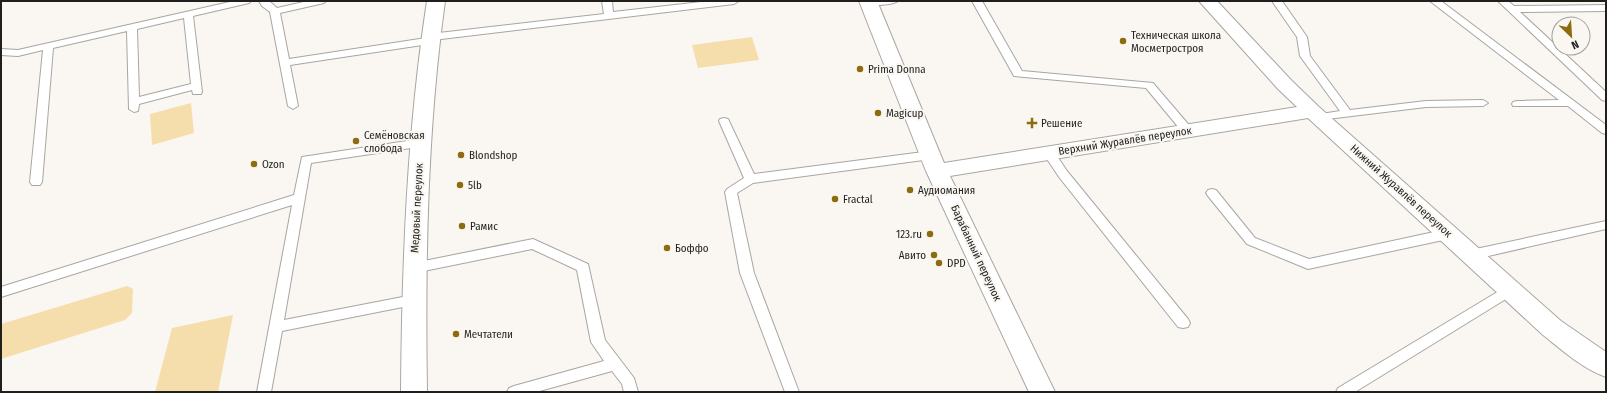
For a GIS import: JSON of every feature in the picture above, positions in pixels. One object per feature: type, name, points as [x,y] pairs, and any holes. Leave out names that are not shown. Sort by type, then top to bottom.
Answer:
[{"type":"street","name":"Медовый переулок","points":[[414,392],[413,300],[420,143],[430,39],[436,1]]},
{"type":"street","name":"Нижний Журавлёв переулок","points":[[1208,1],[1285,84],[1316,114],[1552,328],[1578,348],[1606,366]]},
{"type":"street","name":"Барабанный переулок","points":[[868,2],[934,163],[1042,392]]},
{"type":"street","name":"Верхний Журавлёв переулок","points":[[934,163],[1050,153],[1188,131],[1316,114]]},
{"type":"lane","points":[[1,52],[18,53],[246,1]]},
{"type":"lane","points":[[264,1],[265,4],[275,11],[293,106]]},
{"type":"lane","points":[[275,11],[322,1]]},
{"type":"lane","points":[[608,1],[609,15]]},
{"type":"lane","points":[[286,63],[430,39],[609,15],[729,1]]},
{"type":"lane","points":[[868,2],[893,1]]},
{"type":"lane","points":[[977,1],[1018,74],[1149,85],[1188,131]]},
{"type":"lane","points":[[1277,1],[1302,36],[1305,56],[1347,113]]},
{"type":"lane","points":[[1435,1],[1606,130]]},
{"type":"lane","points":[[1503,1],[1606,98]]},
{"type":"lane","points":[[1511,9],[1606,8]]},
{"type":"lane","points":[[132,27],[134,105],[196,89],[188,14]]},
{"type":"lane","points":[[36,182],[48,46]]},
{"type":"lane","points":[[1517,104],[1571,103]]},
{"type":"lane","points":[[1316,114],[1347,113],[1426,104],[1483,104]]},
{"type":"lane","points":[[724,121],[750,179]]},
{"type":"lane","points":[[264,392],[306,160],[420,143]]},
{"type":"lane","points":[[1050,153],[1063,174],[1183,323]]},
{"type":"lane","points":[[792,392],[747,273],[731,192],[750,179],[934,163]]},
{"type":"lane","points":[[1212,193],[1251,241],[1308,264],[1448,234]]},
{"type":"lane","points":[[1,292],[299,198]]},
{"type":"lane","points":[[1471,255],[1606,225]]},
{"type":"lane","points":[[414,268],[533,244],[583,267],[598,342],[629,382],[631,392]]},
{"type":"lane","points":[[1343,392],[1509,290]]},
{"type":"lane","points":[[276,327],[413,300]]},
{"type":"lane","points":[[514,392],[615,364]]},
{"type":"shaded area","points":[[752,37],[759,60],[698,68],[692,45]]},
{"type":"shaded area","points":[[191,103],[194,133],[152,145],[150,114]]},
{"type":"shaded area","points":[[127,286],[133,289],[132,313],[125,320],[1,359],[1,324]]},
{"type":"shaded area","points":[[233,315],[218,392],[155,392],[172,328]]},
{"type":"place","name":"Техническая школа Мосметростроя","points":[[1123,41]]},
{"type":"place","name":"Prima Donna","points":[[860,69]]},
{"type":"place","name":"Magicup","points":[[878,113]]},
{"type":"place","name":"Решение","points":[[1032,123]]},
{"type":"place","name":"Семёновская слобода","points":[[356,141]]},
{"type":"place","name":"Blondshop","points":[[461,155]]},
{"type":"place","name":"Ozon","points":[[254,164]]},
{"type":"place","name":"5lb","points":[[460,185]]},
{"type":"place","name":"Аудиомания","points":[[910,190]]},
{"type":"place","name":"Fractal","points":[[835,199]]},
{"type":"place","name":"Рамис","points":[[462,226]]},
{"type":"place","name":"123.ru","points":[[930,234]]},
{"type":"place","name":"Боффо","points":[[667,248]]},
{"type":"place","name":"Авито","points":[[934,255]]},
{"type":"place","name":"DPD","points":[[939,263]]},
{"type":"place","name":"Мечтатели","points":[[456,334]]}]
